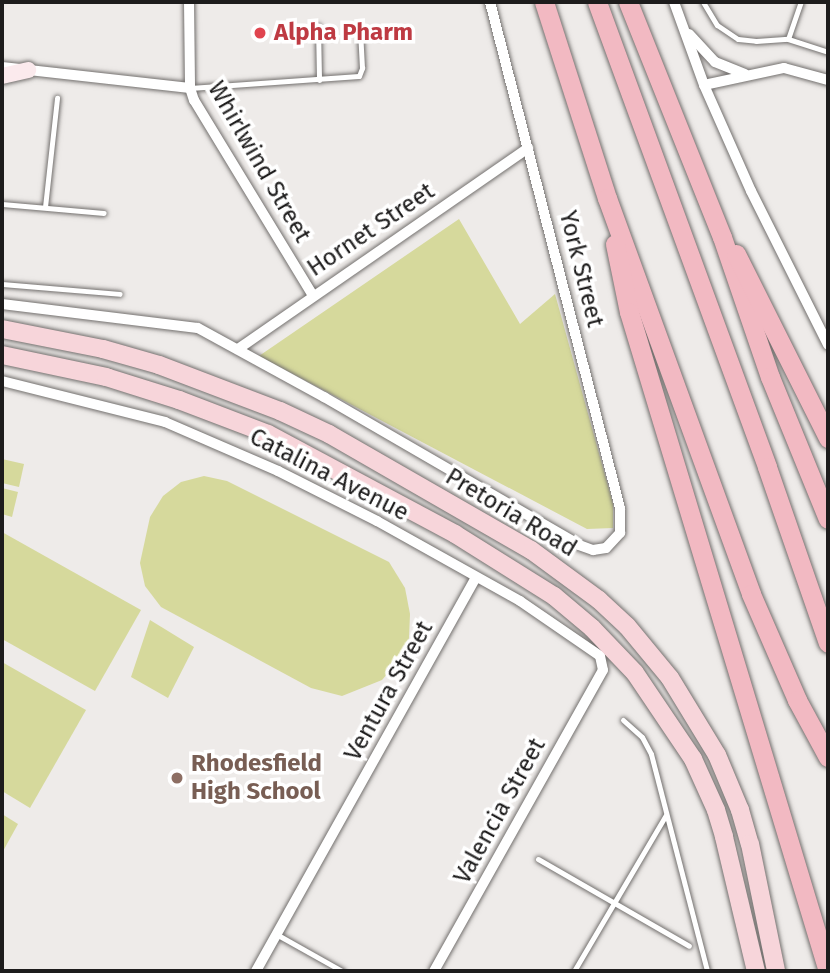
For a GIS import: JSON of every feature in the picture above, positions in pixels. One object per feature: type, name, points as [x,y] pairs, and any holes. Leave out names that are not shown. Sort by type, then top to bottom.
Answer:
[{"type":"highway","points":[[544,2],[607,198],[751,594],[797,700],[828,756]]},
{"type":"highway","points":[[597,2],[767,467],[828,643]]},
{"type":"highway","points":[[628,2],[722,237],[770,377],[828,519]]},
{"type":"highway","points":[[607,198],[629,312],[828,971]]},
{"type":"highway","points":[[722,237],[741,261],[828,438]]},
{"type":"main road","name":"Pretoria Road","points":[[2,329],[91,346],[159,365],[281,411],[329,434],[531,550],[569,575],[627,626],[643,645],[687,702],[717,755],[737,801],[750,844],[776,971]]},
{"type":"main road","name":"Pretoria Road","points":[[2,355],[106,377],[179,400],[268,434],[455,534],[554,596],[592,628],[635,673],[692,759],[724,837],[756,971]]},
{"type":"street","name":"Whirlwind Street","points":[[189,2],[190,88],[200,111],[313,296]]},
{"type":"street","name":"York Street","points":[[238,349],[579,545],[593,550],[612,544],[623,525],[620,508],[490,2]]},
{"type":"street","points":[[674,2],[704,85],[751,191],[828,345]]},
{"type":"street","points":[[684,29],[715,62],[745,75]]},
{"type":"street","points":[[2,67],[190,88]]},
{"type":"street","points":[[704,85],[784,68],[828,80]]},
{"type":"street","points":[[2,76],[28,70]]},
{"type":"street","name":"Hornet Street","points":[[238,349],[528,148]]},
{"type":"street","points":[[2,303],[188,325],[238,349]]},
{"type":"street","name":"Catalina Avenue","points":[[2,381],[186,429],[325,494],[566,630],[600,656],[603,670]]},
{"type":"street","name":"Ventura Street","points":[[256,971],[476,578]]},
{"type":"street","name":"Valencia Street","points":[[434,971],[603,670]]},
{"type":"lane","points":[[703,2],[717,25],[738,39],[756,41],[788,38],[828,52]]},
{"type":"lane","points":[[788,38],[801,2]]},
{"type":"lane","points":[[317,26],[319,80]]},
{"type":"lane","points":[[190,88],[351,78],[361,73],[360,33]]},
{"type":"lane","points":[[45,207],[57,98]]},
{"type":"lane","points":[[2,204],[104,213]]},
{"type":"lane","points":[[2,284],[120,295]]},
{"type":"lane","points":[[623,720],[642,737],[651,754],[706,971]]},
{"type":"lane","points":[[574,971],[666,815]]},
{"type":"lane","points":[[538,859],[689,946]]},
{"type":"lane","points":[[276,934],[342,971]]},
{"type":"green space","points":[[459,219],[520,324],[555,294],[613,504],[613,528],[587,529],[259,356]]},
{"type":"green space","points":[[2,459],[24,464],[19,487],[2,483]]},
{"type":"green space","points":[[204,476],[227,481],[389,562],[405,588],[410,614],[409,638],[401,658],[382,680],[342,696],[311,688],[161,607],[145,586],[140,563],[150,517],[163,496],[181,482]]},
{"type":"green space","points":[[2,488],[18,492],[12,517],[2,514]]},
{"type":"green space","points":[[2,532],[141,610],[95,691],[2,639]]},
{"type":"green space","points":[[150,620],[194,647],[168,698],[131,677]]},
{"type":"green space","points":[[2,662],[86,710],[30,808],[2,791]]},
{"type":"green space","points":[[2,814],[18,824],[2,853]]},
{"type":"place","name":"Alpha Pharm","points":[[260,33]]},
{"type":"place","name":"Rhodesfield High School","points":[[177,778]]}]
